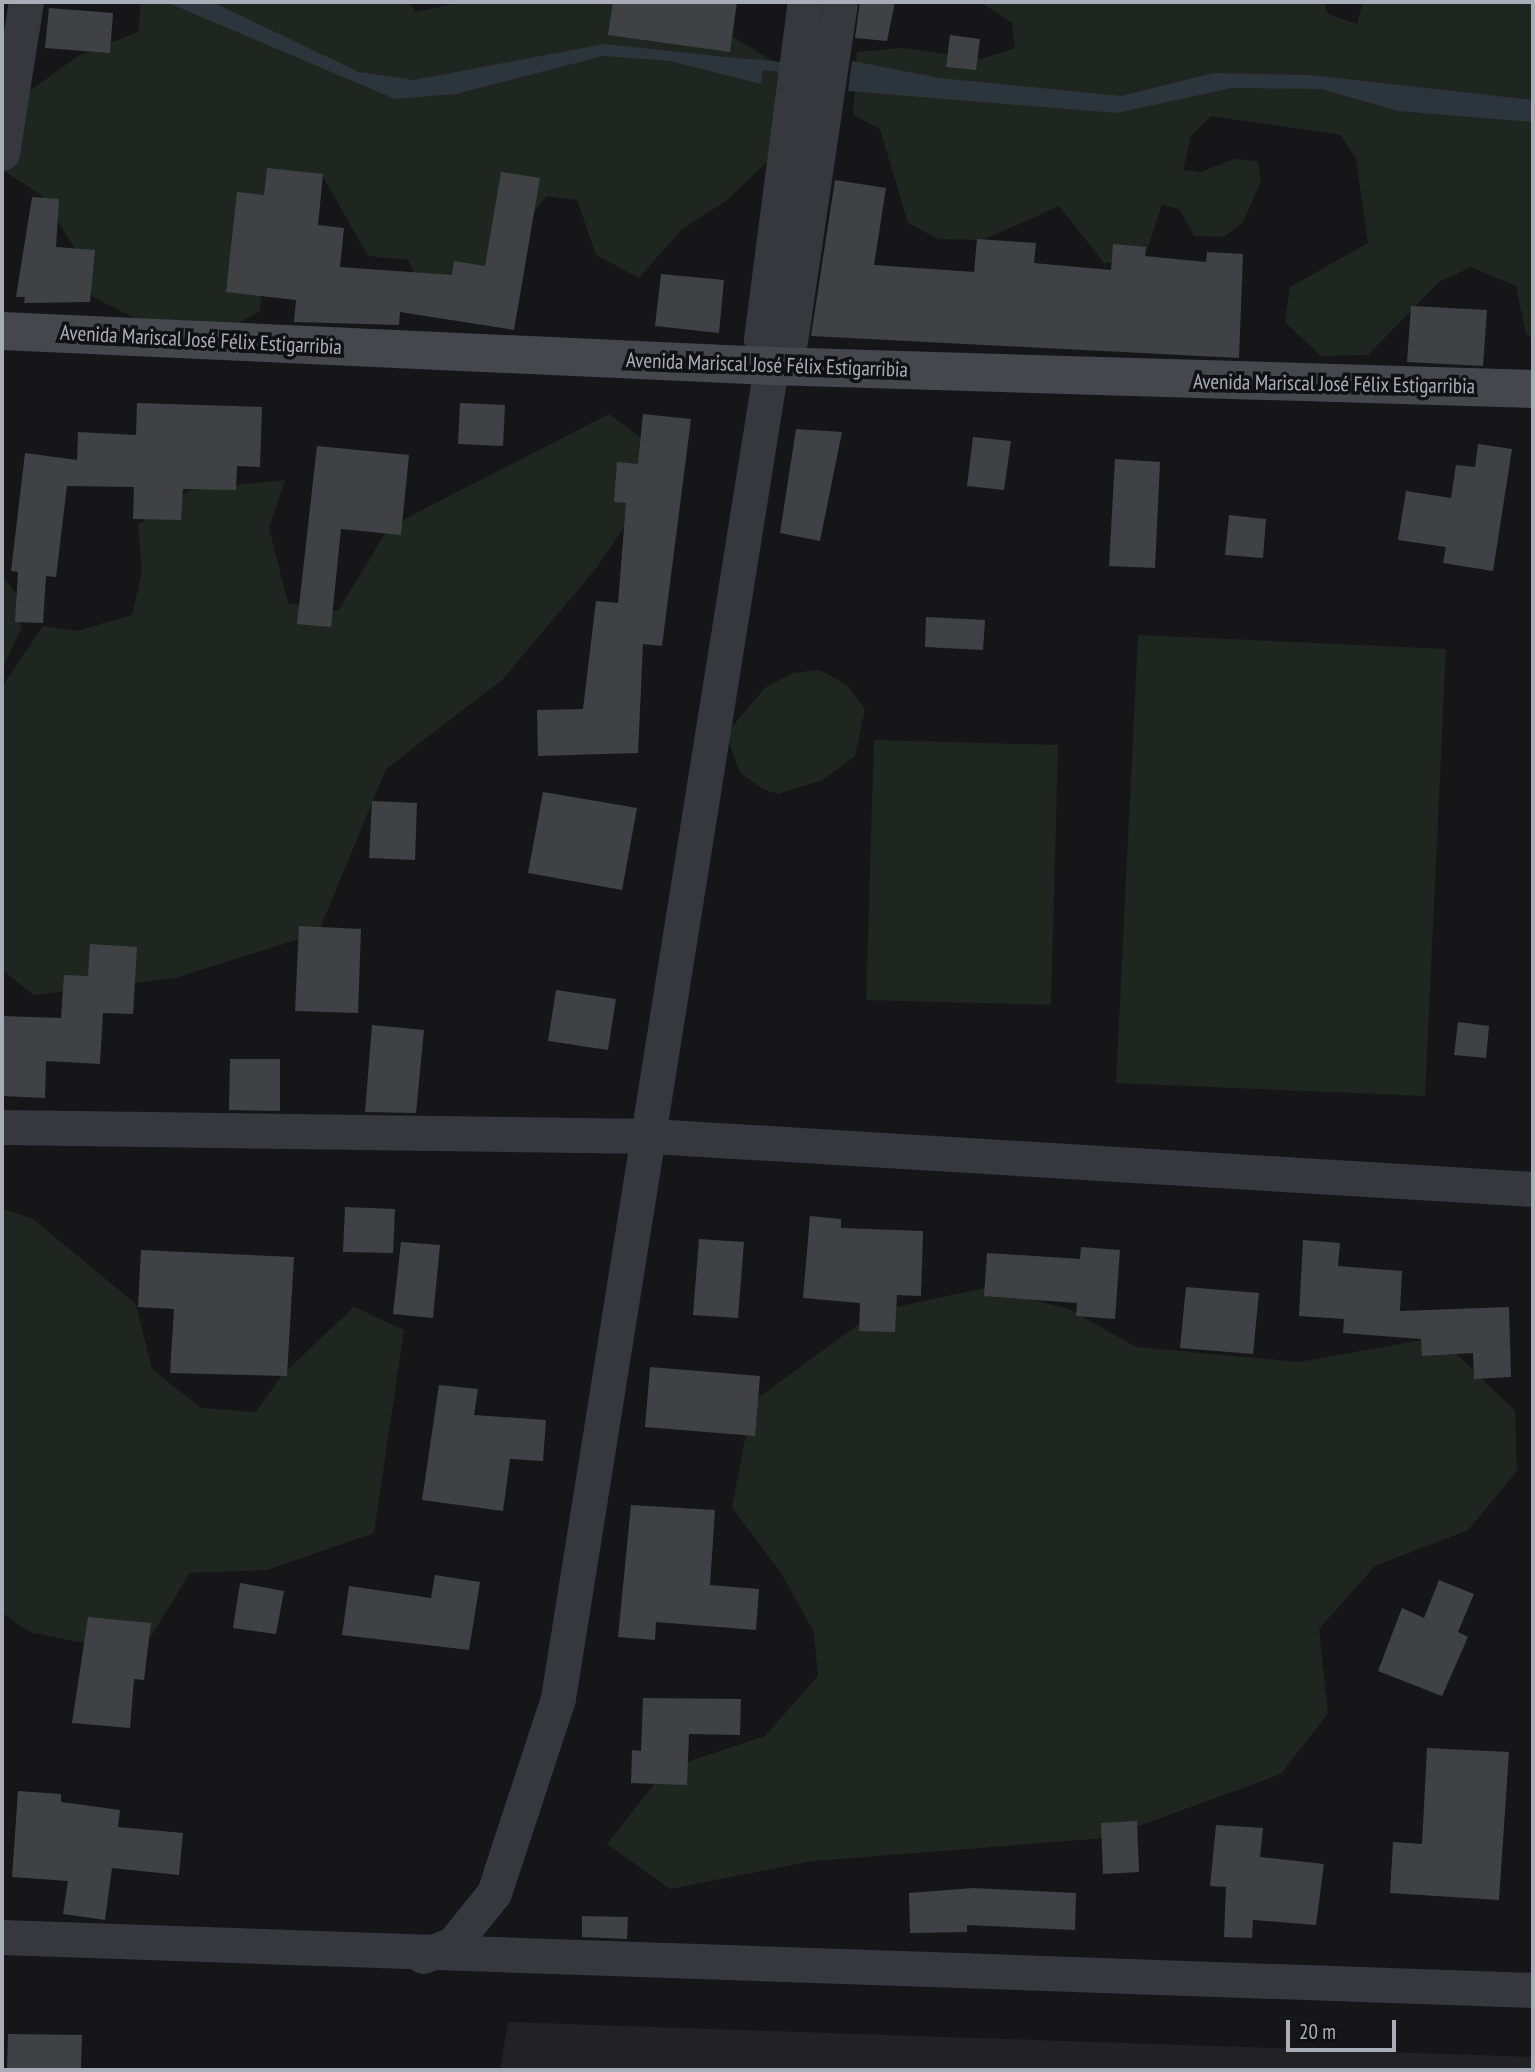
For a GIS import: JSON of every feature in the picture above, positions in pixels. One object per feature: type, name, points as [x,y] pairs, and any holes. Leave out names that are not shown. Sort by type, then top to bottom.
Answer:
[{"type":"main road","name":"Avenida Mariscal José Félix Estigarribia","points":[[2,331],[771,366],[1533,389]]},
{"type":"street","points":[[2,153],[26,2]]},
{"type":"street","points":[[805,2],[816,51]]},
{"type":"street","points":[[423,1956],[463,1936],[494,1893],[558,1698],[652,1136],[771,366],[790,341],[803,151],[816,51],[840,2]]},
{"type":"street","points":[[2,1128],[652,1136],[1533,1189]]},
{"type":"street","points":[[2,1937],[423,1956],[1533,1990]]},
{"type":"shaded area","points":[[141,2],[409,2],[415,12],[463,2],[640,2],[664,26],[732,36],[793,74],[786,144],[726,201],[681,230],[639,278],[596,255],[577,200],[547,196],[469,289],[427,303],[408,260],[368,256],[322,175],[265,260],[260,311],[211,339],[143,322],[93,297],[79,256],[43,196],[4,171],[2,132],[31,90],[78,56],[138,32]]},
{"type":"shaded area","points":[[166,2],[212,2],[359,72],[414,80],[604,44],[764,61],[761,84],[670,61],[603,56],[456,94],[395,99]]},
{"type":"shaded area","points":[[980,2],[1324,2],[1328,14],[1357,24],[1363,2],[1533,2],[1533,338],[1526,334],[1516,286],[1471,267],[1439,282],[1368,355],[1321,356],[1285,322],[1290,287],[1368,243],[1356,159],[1341,135],[1211,116],[1191,136],[1183,170],[1201,172],[1234,159],[1258,161],[1261,181],[1243,222],[1224,237],[1194,236],[1180,210],[1162,204],[1144,260],[1104,263],[1059,206],[983,240],[939,239],[908,223],[880,129],[853,115],[857,52],[902,48],[981,59],[1015,48],[1012,23]]},
{"type":"shaded area","points":[[852,61],[940,78],[1121,96],[1213,73],[1310,75],[1533,100],[1533,122],[1398,111],[1321,89],[1232,88],[1116,113],[848,91]]},
{"type":"shaded area","points":[[609,414],[669,459],[598,566],[503,679],[386,769],[318,933],[175,978],[33,995],[2,969],[2,687],[43,626],[77,631],[132,615],[142,571],[138,525],[190,490],[285,480],[269,528],[288,603],[338,611],[389,527]]},
{"type":"shaded area","points":[[2,575],[21,601],[21,629],[2,669]]},
{"type":"shaded area","points":[[1138,635],[1446,649],[1425,1096],[1116,1083]]},
{"type":"shaded area","points":[[820,670],[847,685],[865,709],[855,756],[823,780],[778,794],[763,789],[740,773],[726,734],[766,687],[793,673]]},
{"type":"shaded area","points":[[874,740],[1058,745],[1051,1005],[866,1000]]},
{"type":"shaded area","points":[[2,1208],[33,1219],[136,1304],[152,1369],[201,1408],[256,1412],[282,1375],[354,1307],[404,1330],[374,1533],[267,1570],[190,1573],[140,1654],[29,1632],[2,1612]]},
{"type":"shaded area","points":[[985,1288],[1069,1309],[1136,1347],[1299,1362],[1439,1337],[1515,1411],[1517,1471],[1468,1530],[1375,1566],[1319,1629],[1328,1713],[1281,1774],[1106,1838],[813,1861],[670,1889],[607,1844],[666,1769],[765,1736],[818,1676],[814,1632],[780,1571],[732,1508],[752,1402],[877,1311]]},
{"type":"shaded area","points":[[508,2022],[1533,2057],[1533,2070],[500,2070]]},
{"type":"building","points":[[613,2],[737,2],[730,52],[608,35]]},
{"type":"building","points":[[860,2],[895,2],[887,41],[855,38]]},
{"type":"building","points":[[49,8],[113,13],[110,53],[45,48]]},
{"type":"building","points":[[950,35],[980,39],[976,70],[946,67]]},
{"type":"building","points":[[267,168],[323,174],[318,225],[344,228],[340,267],[452,275],[454,261],[485,266],[501,172],[540,178],[514,330],[400,312],[399,325],[294,322],[296,300],[226,292],[237,192],[264,195]]},
{"type":"building","points":[[835,180],[886,188],[874,265],[974,272],[977,239],[1036,243],[1034,263],[1111,270],[1113,244],[1146,247],[1145,256],[1206,262],[1207,252],[1243,254],[1239,358],[811,336]]},
{"type":"building","points":[[32,197],[59,199],[56,247],[95,250],[90,302],[24,303],[25,297],[16,297]]},
{"type":"building","points":[[661,274],[724,280],[719,333],[655,326]]},
{"type":"building","points":[[1411,306],[1487,310],[1483,366],[1407,362]]},
{"type":"building","points":[[137,403],[262,407],[260,467],[237,466],[236,490],[183,489],[181,520],[133,519],[134,487],[67,486],[56,577],[46,576],[43,623],[15,622],[18,572],[11,571],[25,453],[77,460],[78,432],[136,435]]},
{"type":"building","points":[[460,403],[505,405],[503,446],[458,444]]},
{"type":"building","points":[[643,414],[691,419],[662,646],[643,644],[638,753],[538,756],[537,710],[583,709],[596,601],[618,603],[626,503],[614,502],[617,462],[638,464]]},
{"type":"building","points":[[796,429],[842,432],[820,541],[780,533]]},
{"type":"building","points":[[973,437],[1011,441],[1004,490],[967,486]]},
{"type":"building","points":[[1478,444],[1512,449],[1493,571],[1443,563],[1446,547],[1398,540],[1406,491],[1451,498],[1456,465],[1475,467]]},
{"type":"building","points":[[317,446],[409,455],[401,535],[341,529],[331,627],[297,624]]},
{"type":"building","points":[[1115,459],[1160,462],[1155,568],[1109,566]]},
{"type":"building","points":[[1229,515],[1266,519],[1263,558],[1225,555]]},
{"type":"building","points":[[926,617],[985,620],[983,650],[925,647]]},
{"type":"building","points":[[543,792],[637,808],[622,890],[528,873]]},
{"type":"building","points":[[372,801],[417,803],[415,860],[369,858]]},
{"type":"building","points":[[299,926],[361,929],[358,1013],[295,1011]]},
{"type":"building","points":[[90,944],[137,947],[133,1014],[103,1013],[100,1064],[46,1061],[45,1098],[2,1096],[2,1016],[61,1018],[64,975],[88,976]]},
{"type":"building","points":[[556,990],[616,999],[608,1050],[548,1041]]},
{"type":"building","points":[[1458,1022],[1489,1026],[1486,1058],[1454,1055]]},
{"type":"building","points":[[372,1025],[424,1030],[416,1113],[365,1112]]},
{"type":"building","points":[[230,1059],[280,1059],[280,1111],[229,1110]]},
{"type":"building","points":[[345,1207],[395,1209],[393,1253],[343,1252]]},
{"type":"building","points":[[810,1216],[841,1219],[841,1228],[923,1231],[921,1296],[897,1295],[895,1332],[859,1331],[860,1303],[803,1298]]},
{"type":"building","points":[[699,1239],[744,1242],[738,1318],[693,1315]]},
{"type":"building","points":[[1303,1240],[1340,1243],[1338,1266],[1402,1271],[1400,1311],[1509,1307],[1511,1377],[1474,1379],[1473,1353],[1422,1356],[1421,1339],[1343,1333],[1344,1319],[1299,1316]]},
{"type":"building","points":[[401,1242],[440,1245],[433,1318],[393,1314]]},
{"type":"building","points":[[1081,1247],[1120,1250],[1115,1319],[1076,1316],[1077,1303],[984,1296],[987,1253],[1080,1259]]},
{"type":"building","points":[[141,1250],[294,1257],[287,1376],[170,1373],[174,1309],[138,1307]]},
{"type":"building","points":[[1186,1287],[1259,1293],[1253,1354],[1180,1348]]},
{"type":"building","points":[[650,1367],[760,1376],[755,1436],[645,1427]]},
{"type":"building","points":[[439,1385],[478,1389],[474,1415],[546,1420],[543,1461],[510,1459],[503,1511],[422,1500]]},
{"type":"building","points":[[631,1505],[715,1510],[710,1585],[759,1589],[756,1630],[656,1622],[655,1640],[618,1637]]},
{"type":"building","points":[[435,1575],[480,1582],[469,1650],[342,1635],[349,1586],[431,1598]]},
{"type":"building","points":[[1439,1580],[1474,1594],[1458,1632],[1468,1637],[1442,1696],[1378,1671],[1402,1608],[1424,1618]]},
{"type":"building","points":[[240,1583],[284,1591],[276,1634],[233,1628]]},
{"type":"building","points":[[88,1617],[151,1623],[144,1680],[134,1679],[130,1728],[72,1723]]},
{"type":"building","points":[[643,1698],[741,1699],[740,1735],[689,1734],[687,1785],[631,1783],[632,1750],[641,1751]]},
{"type":"building","points":[[1427,1748],[1509,1752],[1499,1900],[1390,1893],[1393,1842],[1422,1844]]},
{"type":"building","points":[[18,1791],[61,1794],[61,1802],[120,1810],[118,1827],[183,1833],[179,1875],[112,1868],[105,1920],[63,1914],[68,1881],[12,1877]]},
{"type":"building","points":[[1137,1821],[1139,1872],[1103,1874],[1101,1823]]},
{"type":"building","points":[[1216,1825],[1263,1828],[1260,1857],[1324,1864],[1316,1925],[1253,1920],[1252,1938],[1224,1937],[1226,1887],[1210,1886]]},
{"type":"building","points":[[973,1888],[1076,1893],[1075,1930],[967,1925],[967,1932],[910,1933],[909,1893]]},
{"type":"building","points":[[582,1916],[628,1917],[627,1939],[582,1937]]},
{"type":"building","points":[[8,2034],[82,2035],[81,2070],[7,2070]]},
{"type":"waterway","points":[[749,64],[792,68]]}]
